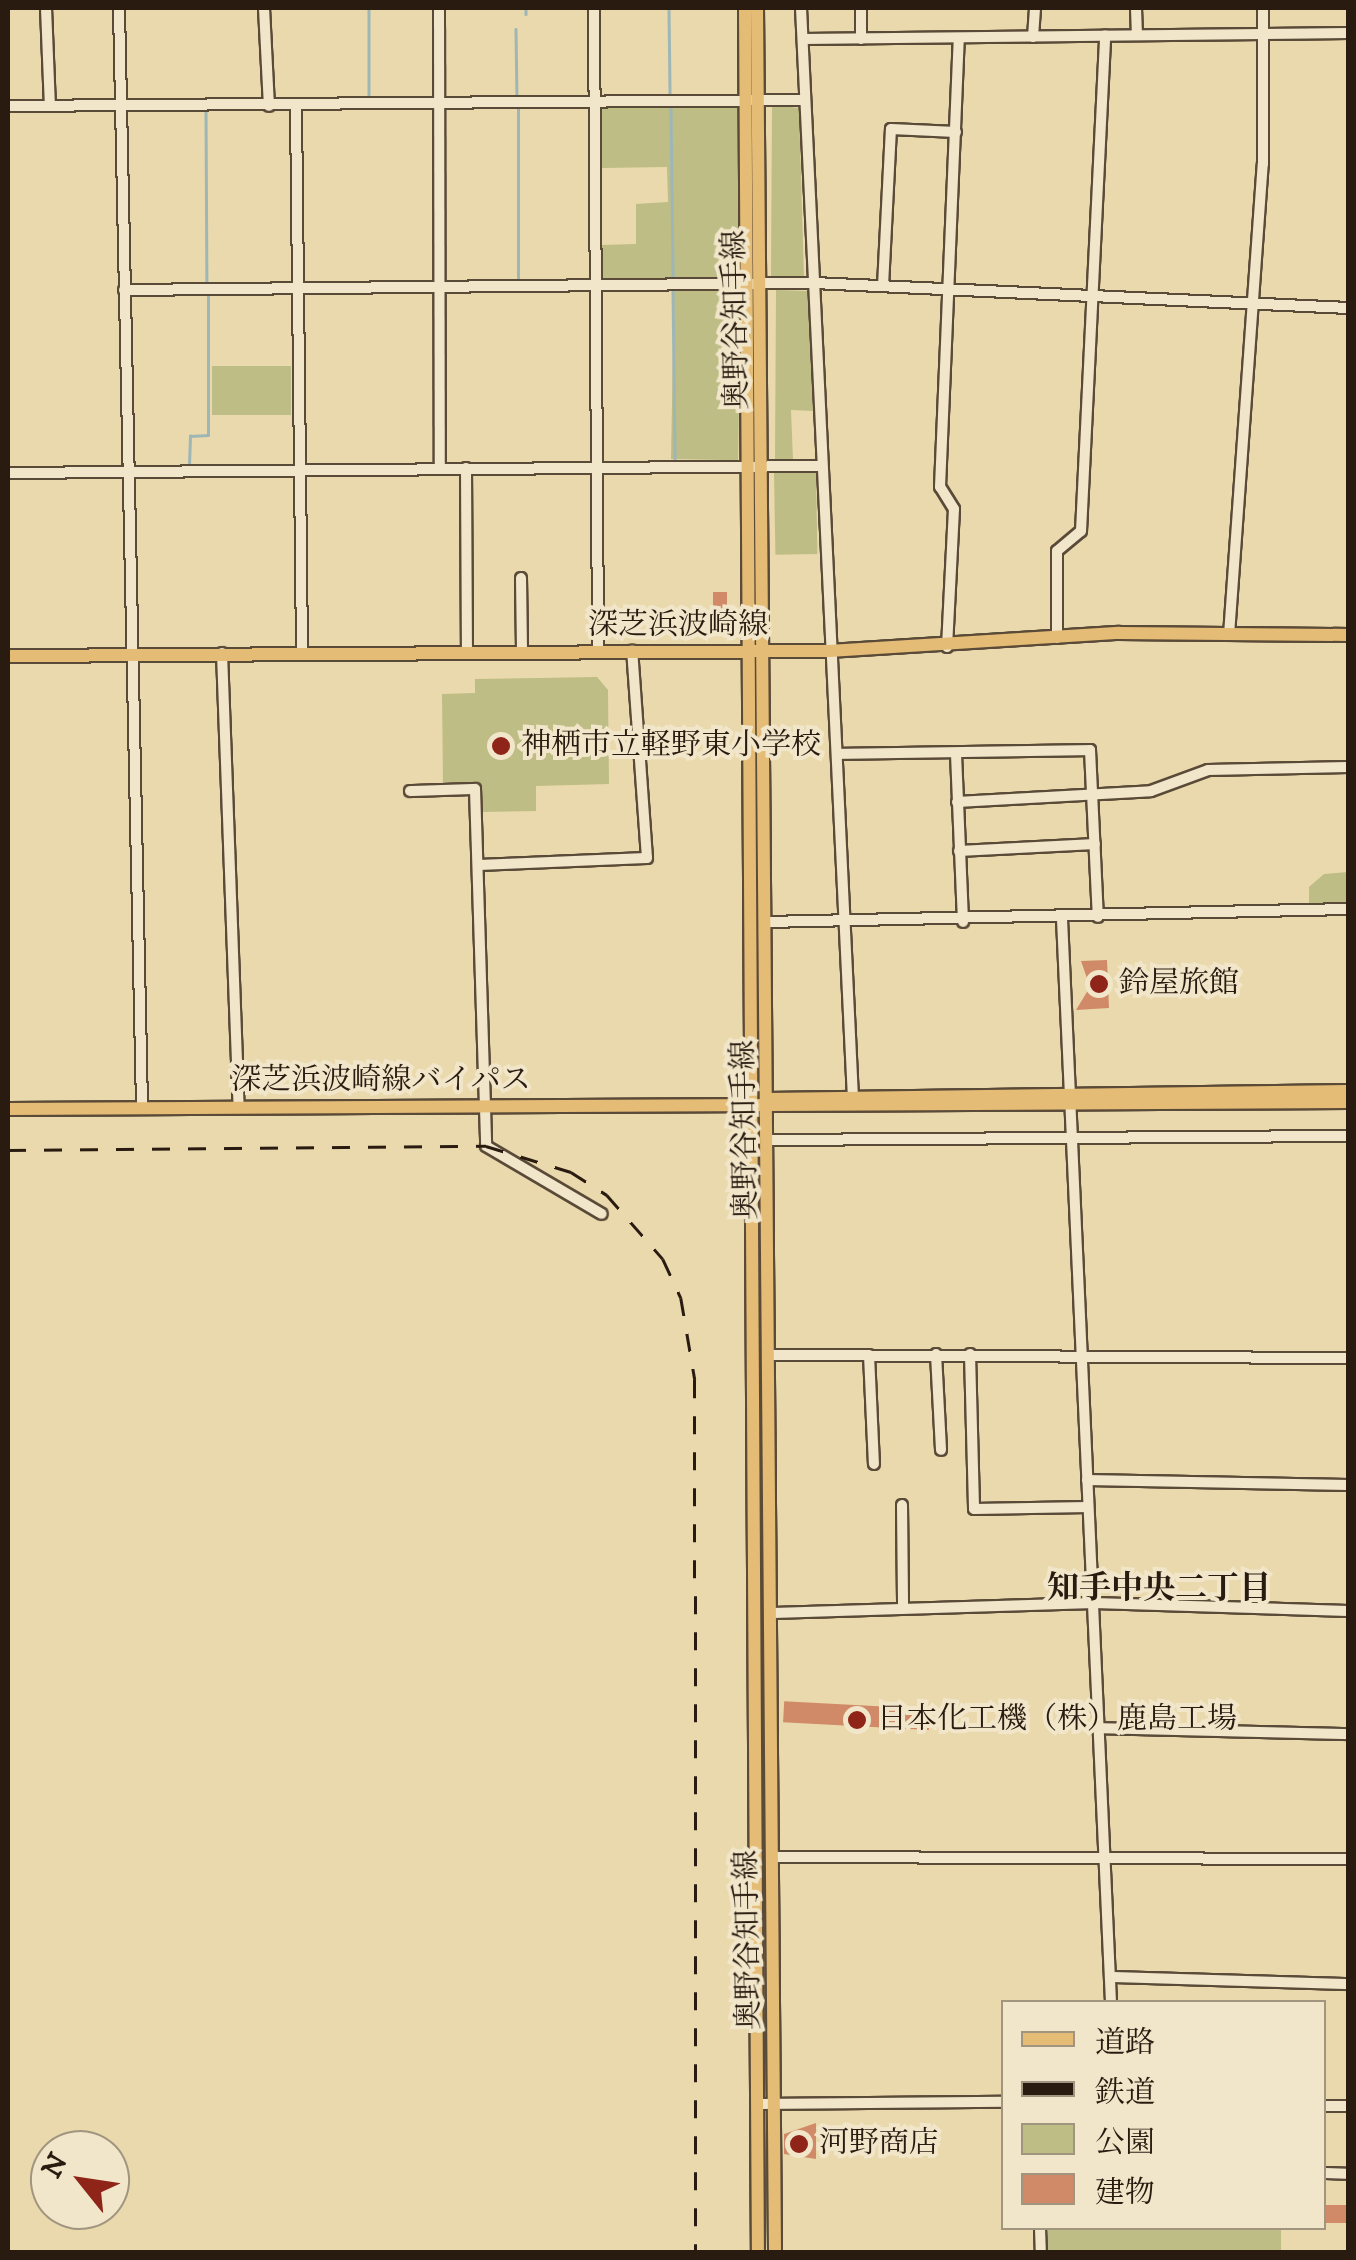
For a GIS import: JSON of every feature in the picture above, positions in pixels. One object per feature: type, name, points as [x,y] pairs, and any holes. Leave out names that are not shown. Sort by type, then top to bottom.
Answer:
[{"type":"main road","name":"奥野谷知手線","points":[[746,8],[753,100]]},
{"type":"main road","name":"奥野谷知手線","points":[[756,8],[753,100],[760,652],[755,1104],[758,2252]]},
{"type":"main road","name":"深芝浜波崎線","points":[[8,656],[467,650],[830,652],[1057,638],[1348,635]]},
{"type":"main road","name":"奥野谷知手線","points":[[760,652],[772,1140],[774,2252]]},
{"type":"main road","name":"深芝浜波崎線バイパス","points":[[771,1102],[1068,1100],[1348,1092]]},
{"type":"main road","name":"深芝浜波崎線バイパス","points":[[8,1110],[755,1104],[853,1096],[1348,1102]]},
{"type":"street","points":[[46,8],[50,106]]},
{"type":"street","points":[[119,8],[128,655],[142,1109]]},
{"type":"street","points":[[264,8],[269,106]]},
{"type":"street","points":[[438,8],[440,468]]},
{"type":"street","points":[[594,8],[598,650]]},
{"type":"street","points":[[801,8],[837,754],[841,922]]},
{"type":"street","points":[[861,8],[861,38]]},
{"type":"street","points":[[1034,36],[1035,8]]},
{"type":"street","points":[[1136,8],[1137,35]]},
{"type":"street","points":[[1229,635],[1251,303],[1263,8]]},
{"type":"street","points":[[803,39],[1348,32]]},
{"type":"street","points":[[1057,638],[1057,551],[1081,531],[1105,36]]},
{"type":"street","points":[[947,647],[954,509],[940,486],[959,38]]},
{"type":"street","points":[[8,106],[804,100]]},
{"type":"street","points":[[296,106],[302,652]]},
{"type":"street","points":[[883,286],[891,129],[956,132]]},
{"type":"street","points":[[124,290],[756,283],[950,288],[1348,308]]},
{"type":"street","points":[[8,473],[822,466]]},
{"type":"street","points":[[466,468],[467,650]]},
{"type":"street","points":[[520,578],[522,650]]},
{"type":"street","points":[[478,865],[647,858],[632,651]]},
{"type":"street","points":[[222,653],[240,1107]]},
{"type":"street","points":[[837,754],[1090,750],[1098,916]]},
{"type":"street","points":[[956,754],[964,922]]},
{"type":"street","points":[[957,802],[1151,791],[1208,770],[1348,766]]},
{"type":"street","points":[[410,791],[475,789],[492,1105],[490,1153],[602,1214]]},
{"type":"street","points":[[959,851],[1096,844]]},
{"type":"street","points":[[766,922],[1062,920],[1348,909]]},
{"type":"street","points":[[1062,920],[1111,2000]]},
{"type":"street","points":[[841,922],[849,928],[853,1096]]},
{"type":"street","points":[[772,1140],[1348,1136]]},
{"type":"street","points":[[772,1355],[1082,1353],[1348,1358]]},
{"type":"street","points":[[936,1354],[941,1450]]},
{"type":"street","points":[[970,1354],[974,1510],[1088,1507]]},
{"type":"street","points":[[869,1355],[874,1464]]},
{"type":"street","points":[[1086,1480],[1348,1485]]},
{"type":"street","points":[[902,1505],[903,1607]]},
{"type":"street","points":[[773,1613],[1094,1603],[1348,1611]]},
{"type":"street","points":[[1098,1728],[1348,1734]]},
{"type":"street","points":[[773,1857],[1104,1853],[1348,1859]]},
{"type":"street","points":[[1110,1977],[1348,1984]]},
{"type":"street","points":[[760,2104],[1001,2102]]},
{"type":"green space","points":[[737,104],[740,278],[601,280],[601,245],[636,244],[636,204],[668,202],[667,167],[602,168],[601,106]]},
{"type":"green space","points":[[772,105],[799,108],[804,278],[771,276]]},
{"type":"green space","points":[[674,288],[741,289],[738,460],[671,459]]},
{"type":"green space","points":[[776,290],[808,291],[814,411],[791,410],[793,460],[775,460]]},
{"type":"green space","points":[[212,366],[291,366],[291,415],[212,415]]},
{"type":"green space","points":[[816,472],[817,554],[775,555],[774,473]]},
{"type":"green space","points":[[597,677],[608,690],[609,784],[536,786],[536,811],[479,812],[478,785],[443,785],[442,694],[475,693],[475,679]]},
{"type":"green space","points":[[1348,872],[1348,903],[1309,903],[1309,887],[1324,874]]},
{"type":"green space","points":[[1046,2230],[1281,2230],[1281,2252],[1046,2252]]},
{"type":"building","points":[[713,592],[727,592],[727,623],[713,623]]},
{"type":"building","name":"鈴屋旅館","points":[[1107,960],[1109,1008],[1076,1010],[1090,987],[1081,961]]},
{"type":"building","name":"日本化工機（株）鹿島工場","points":[[784,1701],[930,1709],[929,1730],[783,1722]]},
{"type":"building","name":"河野商店","points":[[816,2123],[816,2159],[784,2154],[784,2134]]},
{"type":"building","points":[[1326,2205],[1348,2205],[1348,2223],[1326,2223]]},
{"type":"waterway","points":[[369,8],[369,98]]},
{"type":"waterway","points":[[526,8],[526,14]]},
{"type":"waterway","points":[[669,8],[670,95]]},
{"type":"waterway","points":[[516,29],[517,97]]},
{"type":"waterway","points":[[518,107],[518,280]]},
{"type":"waterway","points":[[671,108],[673,278]]},
{"type":"waterway","points":[[206,110],[207,282]]},
{"type":"waterway","points":[[673,290],[675,462]]},
{"type":"waterway","points":[[189,465],[190,436],[208,435],[208,294]]},
{"type":"railway","points":[[8,1150],[486,1146],[571,1172],[607,1195],[663,1259],[681,1298],[695,1380],[696,2252]]},
{"type":"place","name":"神栖市立軽野東小学校","points":[[501,746]]},
{"type":"place","name":"鈴屋旅館","points":[[1099,984]]},
{"type":"place","name":"日本化工機（株）鹿島工場","points":[[857,1720]]},
{"type":"place","name":"河野商店","points":[[799,2144]]},
{"type":"district","name":"知手中央二丁目","points":[[1159,1589]]}]
